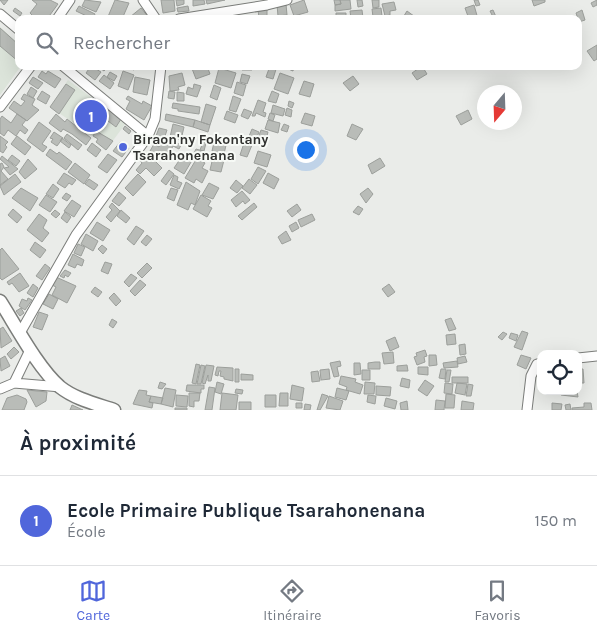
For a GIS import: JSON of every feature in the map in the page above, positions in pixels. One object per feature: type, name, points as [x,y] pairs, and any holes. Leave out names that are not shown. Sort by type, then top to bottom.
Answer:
[{"type":"main road","points":[[0,301],[30,350],[61,387],[85,401],[114,410]]},
{"type":"street","points":[[60,15],[70,0]]},
{"type":"street","points":[[143,0],[153,15]]},
{"type":"street","points":[[204,15],[268,5],[287,0]]},
{"type":"street","points":[[0,14],[15,27]]},
{"type":"street","points":[[0,107],[27,70]]},
{"type":"street","points":[[68,70],[148,136]]},
{"type":"street","points":[[20,333],[76,235],[148,136],[155,119],[160,70]]},
{"type":"street","points":[[14,382],[30,350]]},
{"type":"street","points":[[582,358],[597,356]]},
{"type":"street","points":[[526,410],[531,376],[537,364]]},
{"type":"street","points":[[0,389],[14,382],[61,387]]},
{"type":"shaded area","points":[[0,27],[15,40],[15,70],[18,70],[0,95]]},
{"type":"shaded area","points":[[68,80],[126,123],[106,150],[96,142],[97,139],[50,107]]},
{"type":"building","points":[[0,0],[8,0],[4,5]]},
{"type":"building","points":[[32,0],[50,0],[58,4],[50,15],[32,15],[30,13],[37,4]]},
{"type":"building","points":[[85,0],[101,2],[96,12],[82,6]]},
{"type":"building","points":[[115,0],[129,3],[124,15],[109,15]]},
{"type":"building","points":[[161,0],[174,0],[175,11],[163,13]]},
{"type":"building","points":[[176,0],[184,0],[184,4],[177,6]]},
{"type":"building","points":[[193,0],[204,0],[205,4],[193,6]]},
{"type":"building","points":[[206,0],[225,0],[207,4]]},
{"type":"building","points":[[304,0],[308,12],[294,15],[290,5]]},
{"type":"building","points":[[334,0],[340,0],[341,4],[335,5]]},
{"type":"building","points":[[340,0],[350,0],[351,9],[335,11],[335,5],[341,4]]},
{"type":"building","points":[[357,0],[362,0],[363,6],[358,7]]},
{"type":"building","points":[[372,0],[379,0],[379,7],[373,8]]},
{"type":"building","points":[[474,0],[478,0],[480,5],[476,6]]},
{"type":"building","points":[[532,0],[545,0],[545,2],[534,6]]},
{"type":"building","points":[[597,0],[597,5],[593,7],[591,3]]},
{"type":"building","points":[[394,2],[396,10],[390,11],[390,15],[385,15],[382,4]]},
{"type":"building","points":[[286,4],[287,15],[278,15],[277,5]]},
{"type":"building","points":[[474,5],[477,15],[468,15],[465,8]]},
{"type":"building","points":[[79,6],[95,14],[84,15],[76,11]]},
{"type":"building","points":[[188,6],[189,11],[178,12],[177,8]]},
{"type":"building","points":[[15,8],[22,13],[19,15],[13,11]]},
{"type":"building","points":[[141,8],[147,15],[132,15]]},
{"type":"building","points":[[381,8],[382,15],[373,15],[372,9]]},
{"type":"building","points":[[258,9],[267,9],[267,15],[259,15]]},
{"type":"building","points":[[362,10],[363,15],[350,15],[350,11]]},
{"type":"building","points":[[582,10],[585,20],[582,21],[582,15],[577,15],[576,13]]},
{"type":"building","points":[[407,11],[412,15],[404,15]]},
{"type":"building","points":[[336,13],[346,13],[346,15],[336,15]]},
{"type":"building","points":[[0,28],[15,41],[15,59],[0,46]]},
{"type":"building","points":[[597,45],[597,59],[594,61],[587,51]]},
{"type":"building","points":[[88,70],[101,72],[95,80],[86,73]]},
{"type":"building","points":[[193,70],[208,70],[210,74],[196,79]]},
{"type":"building","points":[[218,70],[236,73],[231,88],[215,83]]},
{"type":"building","points":[[269,70],[276,70],[273,79],[266,77]]},
{"type":"building","points":[[416,70],[424,70],[427,74],[417,80],[412,73]]},
{"type":"building","points":[[42,71],[46,74],[48,71],[61,79],[55,88],[38,77]]},
{"type":"building","points":[[123,71],[134,75],[128,90],[118,86]]},
{"type":"building","points":[[110,72],[117,76],[114,81],[107,77]]},
{"type":"building","points":[[182,73],[185,85],[178,87],[179,90],[170,91],[169,76]]},
{"type":"building","points":[[280,73],[294,78],[288,94],[274,89]]},
{"type":"building","points":[[242,74],[250,76],[247,84],[240,82]]},
{"type":"building","points":[[104,75],[114,83],[110,89],[99,81]]},
{"type":"building","points":[[353,76],[359,84],[350,91],[343,83]]},
{"type":"building","points":[[33,77],[43,83],[38,89],[29,83]]},
{"type":"building","points":[[135,77],[150,80],[147,95],[133,92]]},
{"type":"building","points":[[304,81],[314,84],[310,97],[299,94]]},
{"type":"building","points":[[237,82],[246,85],[243,96],[234,93]]},
{"type":"building","points":[[66,84],[75,90],[59,114],[50,107]]},
{"type":"building","points":[[194,84],[201,86],[197,97],[186,94],[188,87],[193,89]]},
{"type":"building","points":[[214,85],[221,88],[217,100],[210,97]]},
{"type":"building","points":[[31,87],[37,91],[33,98],[27,94]]},
{"type":"building","points":[[42,91],[50,96],[46,104],[37,99]]},
{"type":"building","points":[[169,91],[175,92],[174,99],[168,98]]},
{"type":"building","points":[[272,91],[279,94],[276,103],[268,101]]},
{"type":"building","points":[[177,92],[184,93],[184,101],[177,101]]},
{"type":"building","points":[[24,94],[35,99],[32,105],[39,110],[27,121],[9,108],[14,101],[21,106],[25,101],[21,99]]},
{"type":"building","points":[[128,96],[142,104],[143,101],[152,106],[144,120],[126,109],[130,101],[126,99]]},
{"type":"building","points":[[233,96],[241,99],[236,112],[229,110]]},
{"type":"building","points":[[93,98],[121,119],[116,127],[88,106]]},
{"type":"building","points":[[258,100],[266,103],[263,112],[266,113],[265,117],[256,113],[255,116],[252,116]]},
{"type":"building","points":[[289,101],[294,103],[292,108],[288,106]]},
{"type":"building","points":[[173,103],[200,107],[199,114],[178,111],[178,109],[172,108]]},
{"type":"building","points":[[206,104],[216,107],[210,125],[201,122]]},
{"type":"building","points":[[273,105],[285,109],[283,116],[271,113]]},
{"type":"building","points":[[287,108],[292,110],[291,117],[285,115]]},
{"type":"building","points":[[244,109],[252,112],[248,119],[241,116]]},
{"type":"building","points":[[468,110],[472,119],[461,125],[456,116]]},
{"type":"building","points":[[227,111],[238,115],[235,123],[224,119]]},
{"type":"building","points":[[270,113],[275,115],[273,121],[268,119]]},
{"type":"building","points":[[305,113],[315,116],[312,126],[301,123]]},
{"type":"building","points":[[17,114],[26,120],[22,125],[28,130],[25,134],[20,130],[16,136],[8,130],[4,136],[0,133],[0,119],[2,116],[11,123]]},
{"type":"building","points":[[56,114],[65,122],[67,119],[91,138],[86,145],[72,134],[63,129],[61,132],[49,123]]},
{"type":"building","points":[[166,114],[195,120],[193,127],[165,120]]},
{"type":"building","points":[[195,120],[210,125],[208,132],[193,127]]},
{"type":"building","points":[[268,120],[280,123],[278,133],[265,129]]},
{"type":"building","points":[[39,122],[51,131],[42,144],[47,147],[43,152],[27,140]]},
{"type":"building","points":[[173,124],[184,127],[181,140],[170,137]]},
{"type":"building","points":[[284,124],[289,126],[287,132],[281,130]]},
{"type":"building","points":[[352,124],[363,129],[356,140],[347,136]]},
{"type":"building","points":[[125,126],[131,131],[129,134],[123,129]]},
{"type":"building","points":[[159,128],[167,130],[164,139],[156,136]]},
{"type":"building","points":[[252,129],[259,132],[254,144],[247,141]]},
{"type":"building","points":[[261,130],[268,132],[266,140],[258,138]]},
{"type":"building","points":[[96,131],[113,141],[106,150],[96,142],[98,139],[93,136]]},
{"type":"building","points":[[54,132],[63,138],[57,146],[51,142],[53,139],[50,138]]},
{"type":"building","points":[[67,134],[82,145],[78,150],[64,138]]},
{"type":"building","points":[[0,136],[8,142],[3,153],[0,151]]},
{"type":"building","points":[[17,136],[31,147],[25,155],[11,144]]},
{"type":"building","points":[[62,138],[71,145],[69,148],[60,141]]},
{"type":"building","points":[[215,138],[227,141],[224,154],[212,151]]},
{"type":"building","points":[[170,139],[181,145],[179,149],[173,146],[166,160],[150,151],[154,144],[159,147],[163,140],[168,143]]},
{"type":"building","points":[[120,142],[129,148],[122,157],[113,151]]},
{"type":"building","points":[[203,142],[206,143],[204,151],[200,150]]},
{"type":"building","points":[[92,143],[101,150],[96,157],[87,150]]},
{"type":"building","points":[[244,143],[252,145],[247,157],[240,155]]},
{"type":"building","points":[[50,149],[57,154],[59,152],[72,162],[66,170],[46,155]]},
{"type":"building","points":[[196,149],[206,152],[204,156],[194,153]]},
{"type":"building","points":[[258,151],[271,155],[267,167],[254,163]]},
{"type":"building","points":[[185,152],[194,157],[184,174],[174,168]]},
{"type":"building","points":[[147,153],[162,168],[154,176],[146,168],[140,174],[136,170],[142,163],[138,159]]},
{"type":"building","points":[[108,154],[117,160],[107,173],[98,167]]},
{"type":"building","points":[[12,155],[20,161],[16,166],[8,160]]},
{"type":"building","points":[[2,156],[18,169],[10,175],[4,168],[9,167],[0,159]]},
{"type":"building","points":[[213,157],[224,160],[221,172],[210,170]]},
{"type":"building","points":[[197,158],[205,163],[202,168],[208,171],[202,183],[196,179],[194,183],[185,178]]},
{"type":"building","points":[[380,158],[385,166],[372,174],[368,165]]},
{"type":"building","points":[[28,159],[37,169],[25,179],[19,172]]},
{"type":"building","points":[[2,163],[4,167],[1,171],[8,179],[0,185],[0,164]]},
{"type":"building","points":[[75,163],[90,175],[84,184],[68,172]]},
{"type":"building","points":[[258,167],[266,171],[258,184],[251,179]]},
{"type":"building","points":[[169,170],[174,174],[166,185],[161,181]]},
{"type":"building","points":[[64,173],[76,180],[72,185],[69,183],[65,188],[57,183]]},
{"type":"building","points":[[268,173],[279,179],[274,189],[263,183]]},
{"type":"building","points":[[15,174],[21,182],[4,195],[0,186]]},
{"type":"building","points":[[138,174],[146,182],[133,196],[125,188]]},
{"type":"building","points":[[174,175],[178,177],[177,181],[182,183],[179,189],[170,185]]},
{"type":"building","points":[[89,179],[98,185],[94,190],[85,184]]},
{"type":"building","points":[[249,179],[257,185],[250,194],[242,188]]},
{"type":"building","points":[[236,180],[243,186],[237,193],[230,188]]},
{"type":"building","points":[[186,182],[200,191],[195,205],[191,203],[188,210],[177,205]]},
{"type":"building","points":[[209,183],[219,188],[213,199],[202,195]]},
{"type":"building","points":[[53,184],[59,189],[53,198],[46,194]]},
{"type":"building","points":[[21,188],[38,198],[30,211],[12,198]]},
{"type":"building","points":[[171,188],[178,190],[174,201],[167,198]]},
{"type":"building","points":[[368,188],[373,194],[366,203],[360,194]]},
{"type":"building","points":[[242,191],[250,200],[245,204],[243,201],[236,207],[231,200]]},
{"type":"building","points":[[119,192],[126,198],[119,206],[112,201]]},
{"type":"building","points":[[66,193],[71,196],[67,201],[62,198]]},
{"type":"building","points":[[46,195],[57,202],[50,212],[39,205]]},
{"type":"building","points":[[201,195],[211,201],[208,206],[212,208],[207,217],[193,209]]},
{"type":"building","points":[[72,200],[81,206],[74,217],[64,211]]},
{"type":"building","points":[[112,203],[120,211],[111,222],[106,217],[112,210],[109,207]]},
{"type":"building","points":[[254,203],[257,207],[242,220],[238,216]]},
{"type":"building","points":[[297,204],[301,210],[292,217],[287,211]]},
{"type":"building","points":[[358,206],[363,209],[359,215],[353,212]]},
{"type":"building","points":[[13,209],[22,217],[17,223],[8,215]]},
{"type":"building","points":[[55,210],[60,214],[56,218],[51,214]]},
{"type":"building","points":[[121,210],[130,218],[126,223],[117,216]]},
{"type":"building","points":[[65,212],[71,217],[67,223],[61,218]]},
{"type":"building","points":[[39,214],[47,220],[43,228],[49,233],[42,242],[27,230]]},
{"type":"building","points":[[312,214],[315,220],[301,227],[298,220]]},
{"type":"building","points":[[97,222],[110,230],[103,241],[90,233]]},
{"type":"building","points":[[296,222],[299,228],[292,232],[289,226]]},
{"type":"building","points":[[136,226],[144,231],[134,245],[127,239]]},
{"type":"building","points":[[286,231],[291,240],[282,244],[278,237]]},
{"type":"building","points":[[86,234],[98,241],[93,251],[81,244]]},
{"type":"building","points":[[147,235],[152,239],[146,246],[141,242]]},
{"type":"building","points":[[35,242],[46,250],[40,258],[30,250]]},
{"type":"building","points":[[78,244],[85,247],[81,256],[74,253]]},
{"type":"building","points":[[102,245],[107,249],[103,254],[98,249]]},
{"type":"building","points":[[2,248],[19,269],[2,280],[0,278],[0,250]]},
{"type":"building","points":[[73,254],[84,260],[82,266],[77,264],[75,268],[68,265]]},
{"type":"building","points":[[105,262],[112,264],[108,274],[101,271]]},
{"type":"building","points":[[147,263],[152,268],[142,278],[137,273]]},
{"type":"building","points":[[45,264],[50,268],[42,280],[36,276]]},
{"type":"building","points":[[65,270],[71,273],[68,277],[65,275],[64,278],[60,276]]},
{"type":"building","points":[[20,273],[29,286],[19,292],[12,283],[9,285],[7,282]]},
{"type":"building","points":[[131,274],[137,278],[129,287],[124,282]]},
{"type":"building","points":[[56,277],[76,286],[67,303],[52,295],[56,287],[52,285]]},
{"type":"building","points":[[140,280],[146,285],[135,296],[130,291]]},
{"type":"building","points":[[33,284],[38,288],[33,297],[27,293]]},
{"type":"building","points":[[389,284],[395,292],[388,297],[382,289]]},
{"type":"building","points":[[95,287],[102,292],[98,297],[91,292]]},
{"type":"building","points":[[114,293],[121,301],[116,306],[109,298]]},
{"type":"building","points":[[49,294],[58,299],[53,309],[43,304]]},
{"type":"building","points":[[28,298],[32,300],[25,310],[19,306],[22,299],[27,301]]},
{"type":"building","points":[[21,308],[24,313],[20,316],[16,311]]},
{"type":"building","points":[[39,312],[48,315],[42,330],[33,327]]},
{"type":"building","points":[[451,318],[456,329],[449,331],[445,320]]},
{"type":"building","points":[[112,319],[117,322],[113,328],[109,325]]},
{"type":"building","points":[[3,327],[12,341],[1,348],[0,329]]},
{"type":"building","points":[[522,331],[528,333],[522,350],[514,347]]},
{"type":"building","points":[[503,332],[507,334],[502,340],[498,337]]},
{"type":"building","points":[[511,333],[518,335],[516,341],[509,338]]},
{"type":"building","points":[[455,334],[456,344],[447,345],[446,335]]},
{"type":"building","points":[[395,337],[399,347],[390,351],[386,341]]},
{"type":"building","points":[[465,344],[466,354],[460,355],[459,345]]},
{"type":"building","points":[[14,347],[19,352],[11,359],[7,354]]},
{"type":"building","points":[[425,350],[427,356],[424,357],[425,362],[417,365],[414,357],[417,356],[416,353]]},
{"type":"building","points":[[393,352],[394,363],[384,364],[382,353]]},
{"type":"building","points":[[429,355],[436,355],[437,365],[429,366]]},
{"type":"building","points":[[521,355],[531,358],[526,369],[517,365]]},
{"type":"building","points":[[5,356],[10,366],[1,371],[0,359]]},
{"type":"building","points":[[465,356],[467,362],[458,364],[457,358]]},
{"type":"building","points":[[340,361],[341,366],[337,367],[339,376],[334,377],[330,363]]},
{"type":"building","points":[[457,361],[458,367],[444,368],[443,363]]},
{"type":"building","points":[[380,362],[380,369],[368,369],[368,363]]},
{"type":"building","points":[[354,363],[360,363],[361,374],[354,375]]},
{"type":"building","points":[[196,364],[200,365],[196,384],[192,383]]},
{"type":"building","points":[[201,365],[205,366],[201,384],[197,384]]},
{"type":"building","points":[[206,365],[214,366],[211,381],[208,381],[208,375],[205,384],[202,383]]},
{"type":"building","points":[[407,365],[408,371],[397,371],[397,366]]},
{"type":"building","points":[[217,367],[233,368],[233,381],[220,376],[221,371],[219,371],[218,376],[215,375]]},
{"type":"building","points":[[418,367],[428,367],[428,375],[418,374]]},
{"type":"building","points":[[235,369],[239,369],[239,382],[235,382]]},
{"type":"building","points":[[329,369],[330,379],[321,380],[320,370]]},
{"type":"building","points":[[441,369],[446,369],[445,379],[439,378]]},
{"type":"building","points":[[582,369],[583,369],[584,383],[582,383]]},
{"type":"building","points":[[362,370],[370,370],[370,380],[362,380]]},
{"type":"building","points":[[447,370],[451,370],[449,382],[445,382]]},
{"type":"building","points":[[318,371],[320,381],[312,382],[311,372]]},
{"type":"building","points":[[241,374],[253,375],[253,380],[241,380]]},
{"type":"building","points":[[341,376],[356,379],[355,382],[363,385],[360,394],[346,390],[347,387],[339,384]]},
{"type":"building","points":[[452,377],[468,377],[468,383],[452,383]]},
{"type":"building","points":[[402,378],[410,380],[409,388],[400,386]]},
{"type":"building","points":[[425,380],[434,386],[427,396],[418,390]]},
{"type":"building","points":[[160,382],[166,384],[162,389],[158,388]]},
{"type":"building","points":[[217,382],[224,384],[221,394],[215,392]]},
{"type":"building","points":[[365,382],[375,383],[374,394],[364,394]]},
{"type":"building","points":[[445,383],[453,384],[452,394],[444,393]]},
{"type":"building","points":[[457,383],[467,384],[465,395],[455,393]]},
{"type":"building","points":[[468,384],[473,385],[471,396],[466,396]]},
{"type":"building","points":[[187,385],[204,385],[204,389],[201,389],[201,393],[186,391]]},
{"type":"building","points":[[292,385],[304,388],[302,401],[290,399]]},
{"type":"building","points":[[376,386],[391,387],[390,396],[376,395]]},
{"type":"building","points":[[209,387],[215,388],[212,410],[205,410]]},
{"type":"building","points":[[165,388],[176,390],[173,407],[161,404]]},
{"type":"building","points":[[337,388],[349,391],[346,400],[335,397]]},
{"type":"building","points":[[236,389],[243,390],[242,394],[235,393]]},
{"type":"building","points":[[27,390],[47,392],[46,401],[36,407]]},
{"type":"building","points":[[139,390],[147,391],[146,395],[151,396],[149,402],[153,403],[152,408],[133,404]]},
{"type":"building","points":[[189,393],[200,393],[199,401],[194,401],[194,407],[189,406]]},
{"type":"building","points":[[222,393],[238,395],[236,410],[220,410]]},
{"type":"building","points":[[280,393],[288,393],[288,406],[279,406]]},
{"type":"building","points":[[322,394],[328,396],[320,410],[317,410]]},
{"type":"building","points":[[446,394],[455,395],[454,408],[445,408]]},
{"type":"building","points":[[17,395],[26,399],[27,402],[24,410],[2,410],[7,398]]},
{"type":"building","points":[[176,395],[188,396],[187,407],[176,406]]},
{"type":"building","points":[[265,395],[276,395],[276,407],[265,407]]},
{"type":"building","points":[[368,395],[376,396],[375,404],[367,402]]},
{"type":"building","points":[[561,395],[578,395],[578,397]]},
{"type":"building","points":[[151,396],[163,398],[161,404],[149,402]]},
{"type":"building","points":[[329,396],[343,401],[340,410],[326,408]]},
{"type":"building","points":[[386,398],[397,401],[395,409],[384,406]]},
{"type":"building","points":[[436,400],[445,401],[444,410],[435,410]]},
{"type":"building","points":[[407,401],[408,410],[401,410],[400,403]]},
{"type":"building","points":[[462,401],[474,403],[473,410],[461,410]]},
{"type":"building","points":[[239,402],[251,402],[251,410],[239,410]]},
{"type":"building","points":[[296,403],[302,403],[302,408],[296,408]]},
{"type":"building","points":[[552,403],[562,404],[561,410],[552,410]]},
{"type":"building","points":[[584,403],[591,403],[592,410],[572,410],[572,408],[584,407]]},
{"type":"building","points":[[305,404],[311,405],[310,410],[304,410]]},
{"type":"building","points":[[570,404],[571,410],[566,410],[565,405]]},
{"type":"building","points":[[72,405],[83,410],[70,410]]},
{"type":"building","points":[[175,408],[187,408],[187,410],[175,410]]},
{"type":"place","name":"Ecole Primaire Publique Tsarahonenana","points":[[91,116]]},
{"type":"place","name":"Biraon'ny Fokontany Tsarahonenana","points":[[123,147]]}]
